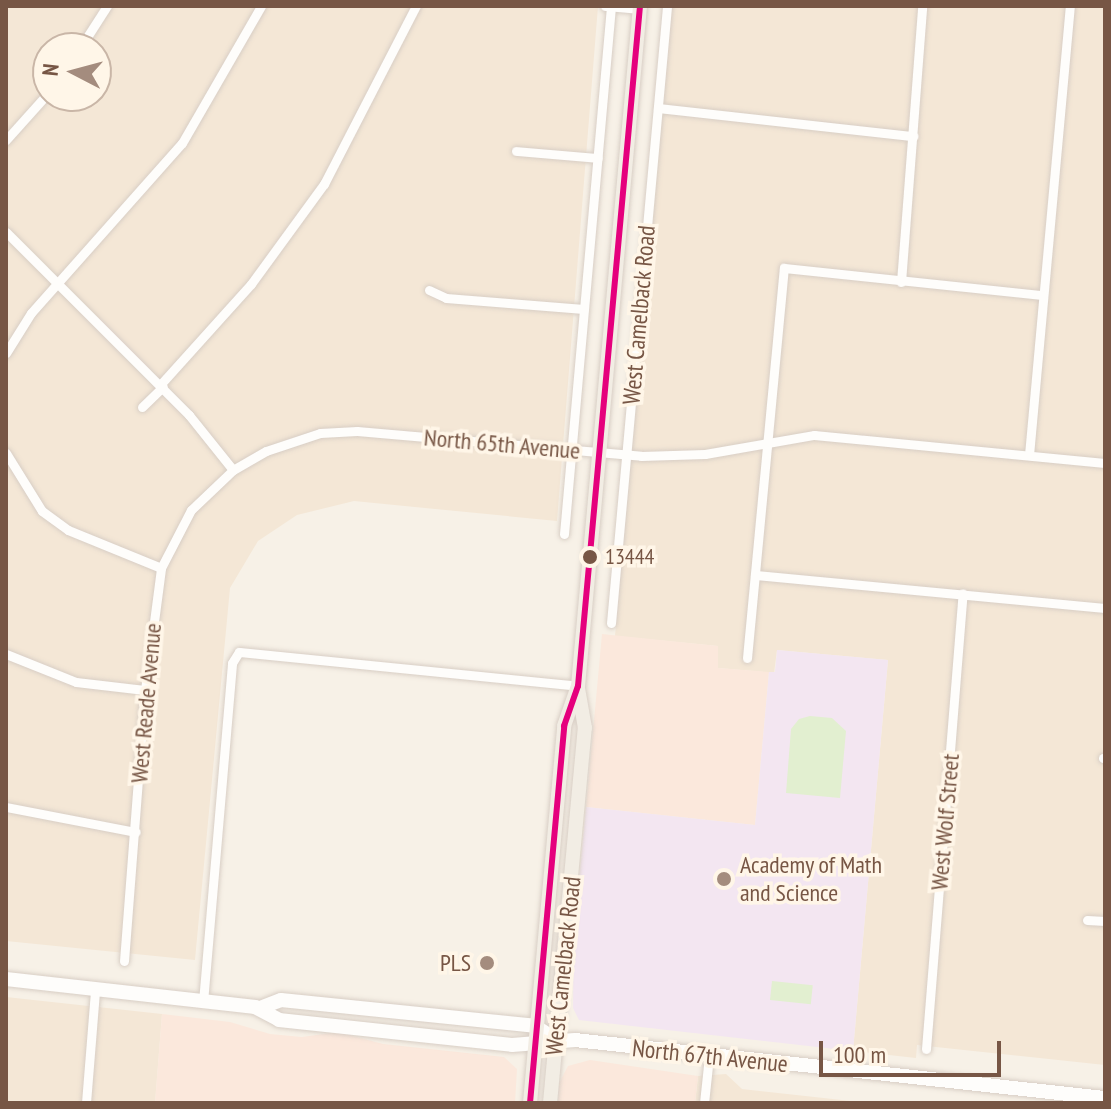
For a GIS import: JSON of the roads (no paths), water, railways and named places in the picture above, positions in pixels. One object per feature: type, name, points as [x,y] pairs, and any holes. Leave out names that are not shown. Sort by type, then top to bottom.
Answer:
[{"type":"main road","name":"West Camelback Road","points":[[530,1103],[564,726],[578,686],[640,8]]},
{"type":"main road","name":"West Camelback Road","points":[[550,1103],[585,728],[578,686]]},
{"type":"main road","name":"North 67th Avenue","points":[[6,979],[260,1008],[279,1020],[534,1047],[555,1039]]},
{"type":"main road","name":"North 67th Avenue","points":[[260,1008],[281,1000],[535,1026],[555,1039],[1105,1098]]},
{"type":"street","points":[[90,32],[107,6]]},
{"type":"street","points":[[6,353],[56,284],[148,187],[182,143],[261,6]]},
{"type":"street","points":[[142,407],[251,284],[324,184],[416,6]]},
{"type":"street","points":[[605,6],[640,8]]},
{"type":"street","points":[[564,534],[611,6]]},
{"type":"street","name":"West Camelback Road","points":[[611,623],[667,6]]},
{"type":"street","points":[[901,282],[922,6]]},
{"type":"street","points":[[1029,455],[1070,6]]},
{"type":"street","points":[[658,108],[913,136]]},
{"type":"street","points":[[6,140],[32,111]]},
{"type":"street","points":[[516,151],[598,158]]},
{"type":"street","points":[[6,232],[161,386],[233,470]]},
{"type":"street","points":[[747,658],[784,268],[1043,295]]},
{"type":"street","points":[[429,290],[446,298],[584,309]]},
{"type":"street","name":"North 65th Avenue","points":[[233,470],[301,438],[337,431],[627,455],[705,454],[767,440],[814,435],[1105,463]]},
{"type":"street","points":[[6,453],[42,511],[68,530],[161,568]]},
{"type":"street","name":"West Reade Avenue","points":[[124,961],[145,690],[161,568],[191,510],[233,470]]},
{"type":"street","points":[[755,575],[1105,608]]},
{"type":"street","name":"West Wolf Street","points":[[926,1049],[963,594]]},
{"type":"street","points":[[203,1002],[232,663],[239,652],[578,686]]},
{"type":"street","points":[[6,654],[76,682],[145,690]]},
{"type":"street","points":[[6,807],[136,832]]},
{"type":"street","points":[[1087,920],[1105,921]]},
{"type":"street","points":[[86,1103],[95,990]]},
{"type":"street","points":[[704,1103],[709,1056]]},
{"type":"place","name":"13444","points":[[590,557]]},
{"type":"place","name":"Academy of Math and Science","points":[[724,879]]},
{"type":"place","name":"PLS","points":[[487,963]]}]
